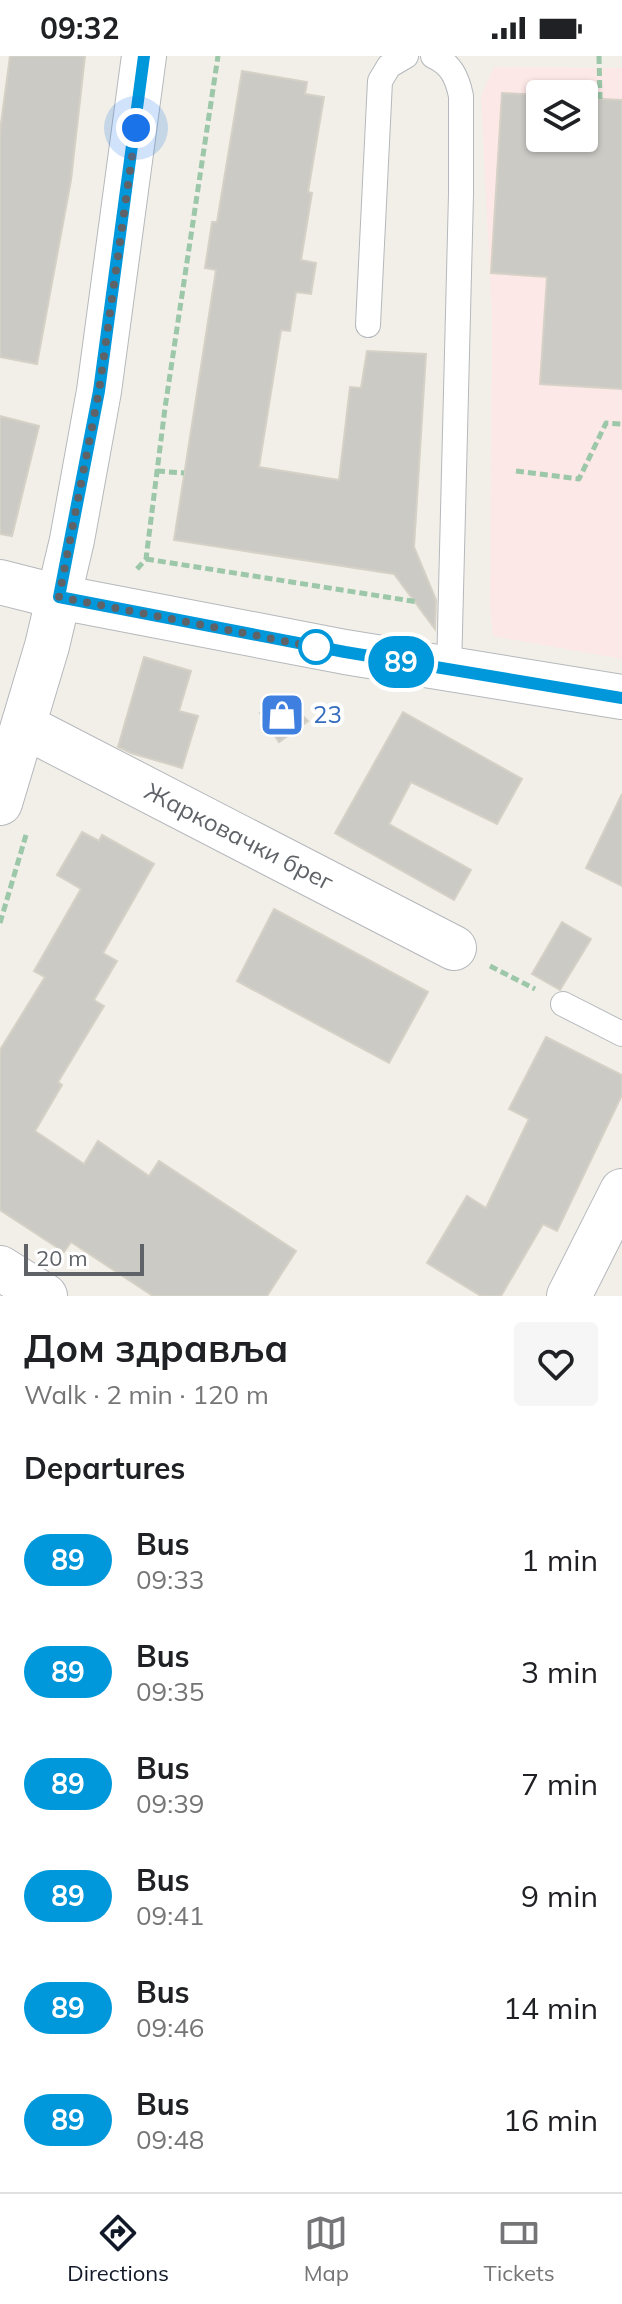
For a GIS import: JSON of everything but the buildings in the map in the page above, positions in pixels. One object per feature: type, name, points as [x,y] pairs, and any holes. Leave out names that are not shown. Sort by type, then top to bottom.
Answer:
[{"type":"street","points":[[13,819],[24,726],[59,597],[99,391],[144,56]]},
{"type":"street","points":[[0,582],[59,597],[345,652],[622,697]]},
{"type":"street","name":"Жарковачки брег","points":[[24,726],[454,948]]},
{"type":"street","points":[[569,1296],[622,1191]]},
{"type":"street","points":[[0,1268],[45,1296]]},
{"type":"lane","points":[[368,325],[380,81],[389,66],[406,56]]},
{"type":"lane","points":[[433,56],[451,68],[461,96],[449,670]]},
{"type":"lane","points":[[563,1004],[622,1034]]},
{"type":"path","points":[[218,56],[146,559],[449,607]]},
{"type":"path","points":[[599,56],[600,99]]},
{"type":"path","points":[[516,471],[579,479],[606,423],[622,424]]},
{"type":"path","points":[[157,471],[184,473]]},
{"type":"path","points":[[0,923],[13,819]]},
{"type":"path","points":[[454,948],[563,1004]]},
{"type":"shaded area","points":[[494,67],[622,68],[622,659],[493,636],[490,605],[492,317],[481,96]]},
{"type":"bus line","name":"89","points":[[144,56],[99,391],[59,597],[345,652],[622,698]]},
{"type":"place","name":"23","points":[[282,715]]},
{"type":"route","points":[[136,128],[99,391],[59,597],[320,648],[316,647]]}]
